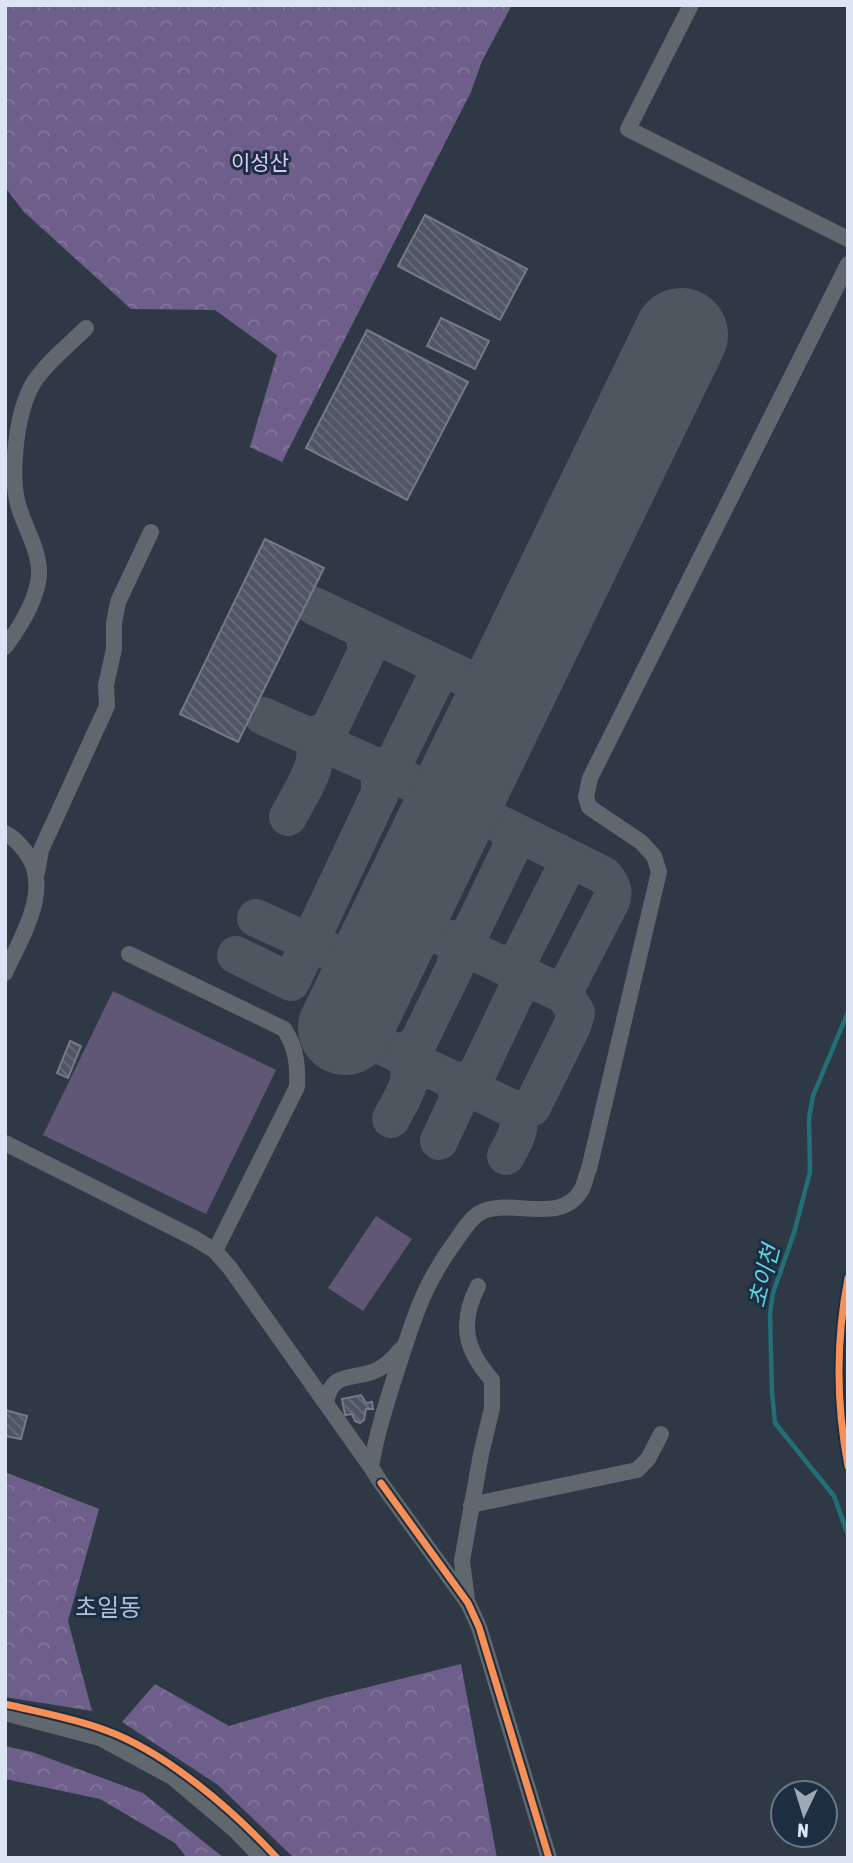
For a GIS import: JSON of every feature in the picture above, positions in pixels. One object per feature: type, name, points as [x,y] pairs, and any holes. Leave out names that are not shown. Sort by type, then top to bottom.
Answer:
[{"type":"street","points":[[691,5],[628,128],[848,239]]},
{"type":"street","points":[[371,1466],[376,1441],[422,1295],[442,1259],[478,1214],[498,1208],[547,1209],[566,1204],[581,1191],[592,1155],[659,872],[654,856],[641,842],[589,807],[586,797],[590,778],[848,264]]},
{"type":"street","points":[[5,647],[32,602],[39,573],[38,560],[18,506],[16,493],[16,464],[27,396],[40,374],[86,328]]},
{"type":"street","points":[[5,973],[32,910],[45,842],[107,706],[106,685],[114,649],[114,623],[118,602],[151,532]]},
{"type":"street","points":[[5,833],[21,846],[37,873]]},
{"type":"street","points":[[129,954],[284,1029],[292,1041],[298,1065],[297,1087],[215,1251]]},
{"type":"street","points":[[5,1143],[215,1251],[230,1268],[468,1603],[479,1627],[548,1858]]},
{"type":"street","points":[[468,1603],[462,1561],[492,1408],[492,1380],[477,1363],[466,1335],[468,1304],[478,1286]]},
{"type":"street","points":[[326,1402],[331,1386],[338,1380],[370,1373],[387,1364],[406,1343]]},
{"type":"street","points":[[471,1505],[637,1470],[648,1459],[661,1434]]},
{"type":"street","points":[[5,1713],[100,1738],[172,1777],[236,1831],[262,1858]]},
{"type":"shaded area","points":[[113,991],[276,1070],[206,1214],[43,1135]]},
{"type":"shaded area","points":[[376,1216],[412,1239],[363,1311],[328,1288]]},
{"type":"green space","name":"이성산","points":[[5,5],[512,5],[482,61],[471,92],[282,462],[250,447],[277,355],[215,310],[131,309],[24,212],[5,187]]},
{"type":"green space","points":[[5,1472],[99,1509],[68,1621],[92,1711],[5,1697]]},
{"type":"green space","points":[[461,1664],[497,1858],[294,1858],[218,1785],[122,1722],[155,1684],[229,1726],[324,1698]]},
{"type":"green space","points":[[5,1746],[32,1752],[143,1793],[224,1858],[187,1858],[175,1843],[100,1799],[5,1779]]},
{"type":"building","points":[[425,215],[527,269],[500,320],[398,266]]},
{"type":"building","points":[[441,318],[489,341],[475,369],[427,346]]},
{"type":"building","points":[[367,330],[468,382],[407,500],[306,448]]},
{"type":"building","points":[[265,539],[324,568],[238,742],[180,714]]},
{"type":"building","points":[[70,1041],[81,1046],[68,1078],[57,1073]]},
{"type":"building","points":[[361,1395],[366,1403],[372,1402],[373,1409],[366,1409],[364,1420],[360,1423],[355,1421],[352,1414],[345,1415],[342,1399]]},
{"type":"building","points":[[5,1410],[27,1416],[21,1439],[5,1436]]},
{"type":"waterway","name":"초이천","points":[[848,1012],[813,1096],[809,1118],[810,1172],[794,1233],[773,1293],[770,1314],[775,1423],[834,1496],[848,1535]]},
{"type":"taxiway","points":[[314,606],[506,697]]},
{"type":"taxiway","points":[[288,817],[313,765],[314,745],[309,737],[329,730],[367,651],[364,632],[354,625]]},
{"type":"taxiway","points":[[380,768],[395,761],[434,682],[435,674],[430,661]]},
{"type":"taxiway","points":[[263,716],[455,802],[603,875],[612,887],[611,901],[569,982],[550,988]]},
{"type":"taxiway","points":[[236,955],[291,982],[380,793],[380,774],[375,766]]},
{"type":"taxiway","points":[[450,940],[470,934],[510,851],[512,843],[508,828]]},
{"type":"taxiway","points":[[501,965],[512,963],[521,956],[564,871],[563,862],[557,852]]},
{"type":"taxiway","points":[[345,1028],[515,1110],[532,1107],[572,1026],[576,1013],[565,995],[399,916]]},
{"type":"taxiway","points":[[256,918],[373,971]]},
{"type":"taxiway","points":[[398,1054],[417,1045],[455,967],[458,951],[450,940]]},
{"type":"taxiway","points":[[439,1141],[458,1100],[455,1081],[468,1080],[477,1074],[517,990],[517,980],[511,969]]},
{"type":"taxiway","points":[[391,1119],[409,1081],[409,1065],[405,1057]]},
{"type":"taxiway","points":[[506,1156],[518,1128],[515,1110]]},
{"type":"runway","points":[[345,1028],[681,335]]},
{"type":"cycle path","points":[[848,1278],[841,1325],[839,1372],[841,1419],[848,1466]]},
{"type":"cycle path","points":[[381,1483],[468,1603],[479,1627],[549,1858]]},
{"type":"cycle path","points":[[5,1704],[105,1730],[151,1753],[219,1802],[277,1858]]},
{"type":"district","name":"초일동","points":[[108,1607]]}]
